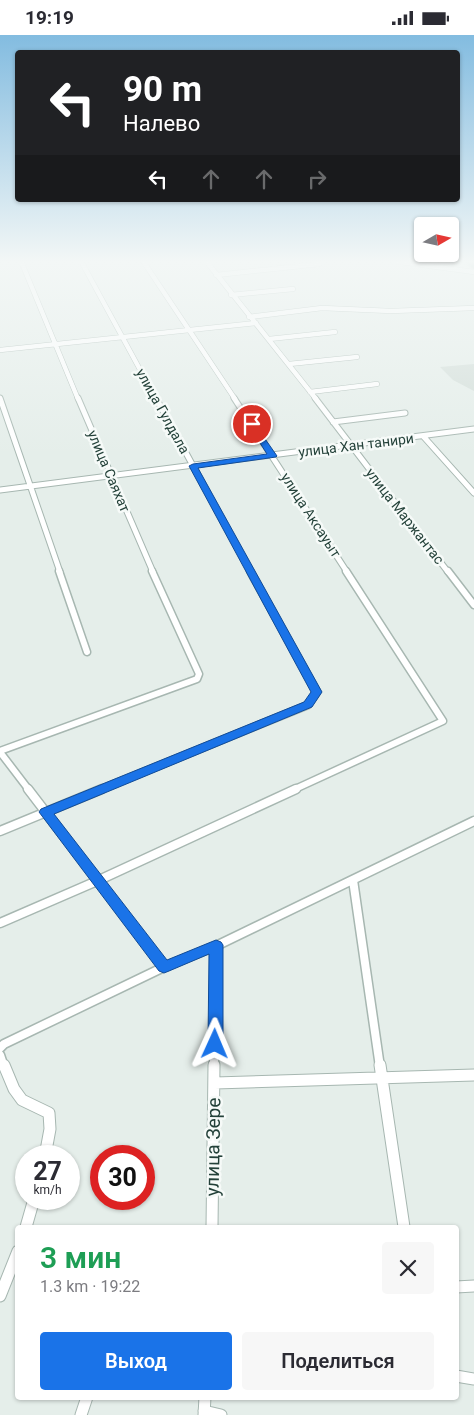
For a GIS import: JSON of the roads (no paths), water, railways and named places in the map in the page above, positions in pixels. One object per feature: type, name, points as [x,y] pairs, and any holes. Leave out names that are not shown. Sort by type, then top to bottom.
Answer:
[{"type":"street","name":"улица Саяхат","points":[[0,751],[197,679],[199,674],[110,476],[47,325]]},
{"type":"street","name":"улица Гулдала","points":[[46,812],[308,705],[316,692],[116,325]]},
{"type":"street","name":"улица Аксауыт","points":[[97,881],[443,721],[273,456],[185,325]]},
{"type":"street","points":[[0,350],[236,325]]},
{"type":"street","name":"улица Маржантас","points":[[258,325],[474,605]]},
{"type":"street","points":[[269,339],[335,332]]},
{"type":"street","points":[[289,364],[357,357]]},
{"type":"street","points":[[310,392],[377,385]]},
{"type":"street","points":[[0,397],[29,487],[87,652]]},
{"type":"street","points":[[333,422],[405,413]]},
{"type":"street","name":"улица Хан танири","points":[[0,490],[474,429]]},
{"type":"street","points":[[423,436],[474,493]]},
{"type":"street","points":[[0,751],[164,967]]},
{"type":"street","points":[[0,831],[46,812]]},
{"type":"street","points":[[0,1048],[164,967],[216,945],[474,821]]},
{"type":"street","points":[[353,880],[404,1225]]},
{"type":"street","points":[[0,923],[97,881]]},
{"type":"street","name":"улица Зере","points":[[212,1225],[216,945]]},
{"type":"street","points":[[0,1055],[20,1099],[26,1104],[49,1113],[50,1129],[48,1145]]},
{"type":"street","points":[[215,1083],[474,1075]]},
{"type":"street","points":[[27,1225],[31,1210]]},
{"type":"street","points":[[0,1295],[15,1258]]},
{"type":"street","points":[[459,1287],[474,1286]]},
{"type":"street","points":[[459,1376],[474,1379]]},
{"type":"street","points":[[81,1415],[86,1400]]},
{"type":"street","points":[[205,1400],[204,1413],[221,1415]]}]
